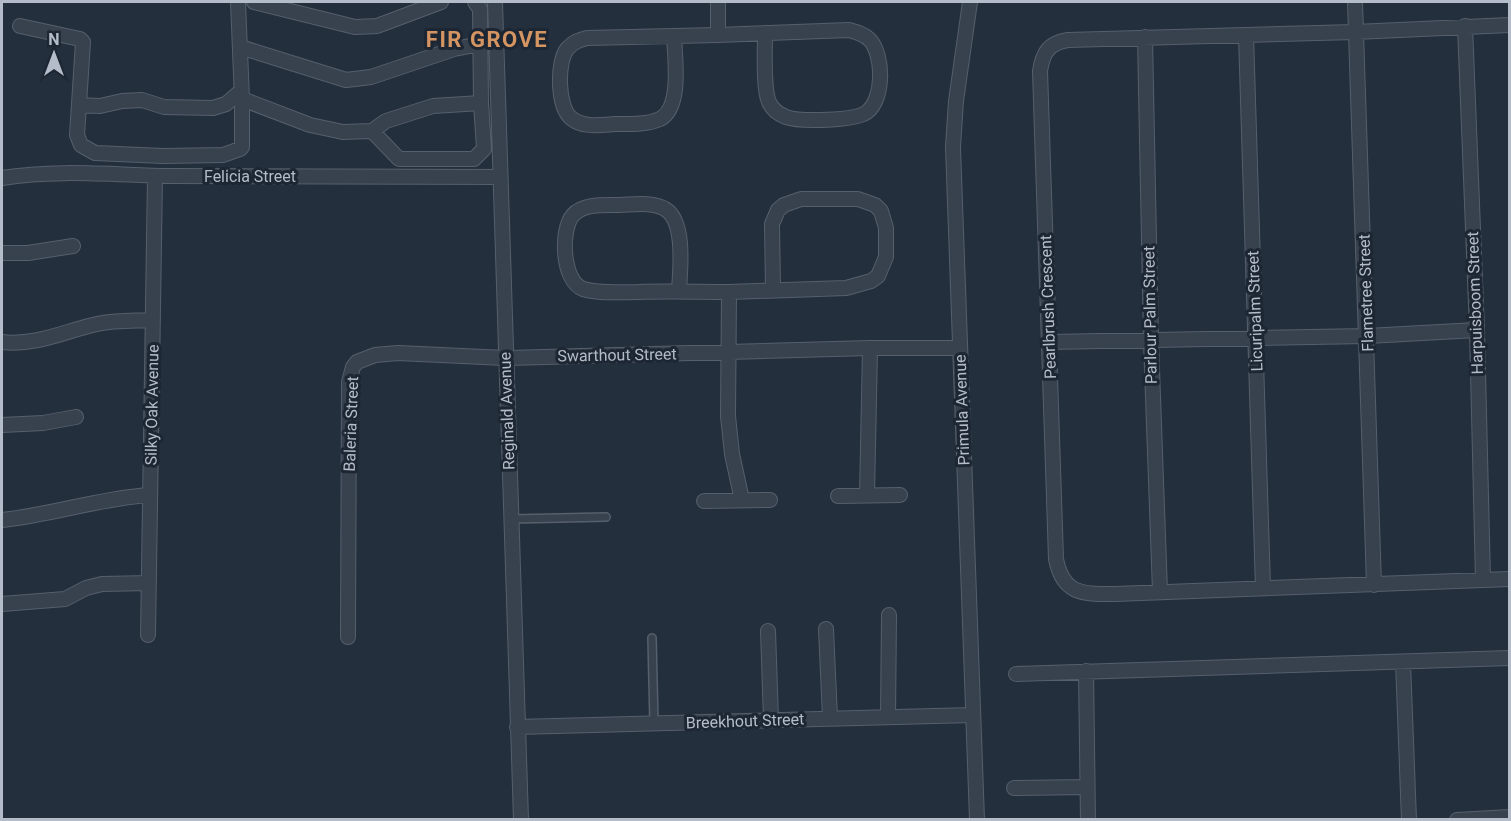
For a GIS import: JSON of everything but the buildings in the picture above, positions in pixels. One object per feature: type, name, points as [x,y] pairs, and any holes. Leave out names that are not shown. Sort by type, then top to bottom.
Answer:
[{"type":"street","points":[[20,26],[80,39],[83,42],[77,135],[81,145],[95,153],[163,156],[223,155],[242,147],[238,2]]},
{"type":"street","points":[[254,2],[355,27],[377,26],[441,2]]},
{"type":"street","points":[[372,131],[399,159],[474,159],[484,149],[480,9],[475,2]]},
{"type":"street","name":"Reginald Avenue","points":[[495,2],[521,819]]},
{"type":"street","points":[[718,2],[718,35]]},
{"type":"street","name":"Primula Avenue","points":[[970,2],[956,101],[953,147],[977,819]]},
{"type":"street","name":"Flametree Street","points":[[1355,2],[1374,585]]},
{"type":"street","name":"Pearlbrush Crescent","points":[[1509,25],[1061,41],[1048,48],[1041,60],[1040,71],[1056,559],[1062,579],[1070,588],[1096,594],[1509,579]]},
{"type":"street","name":"Harpuisboom Street","points":[[1465,26],[1477,330],[1483,580]]},
{"type":"street","points":[[674,37],[675,93],[669,110],[661,118],[644,123],[589,125],[575,121],[567,114],[561,99],[561,66],[566,51],[571,45],[587,38],[849,30],[860,33],[872,42],[877,58],[880,86],[877,101],[868,111],[858,117],[809,119],[788,118],[778,114],[767,97],[765,33]]},
{"type":"street","name":"Licuripalm Street","points":[[1246,35],[1263,588]]},
{"type":"street","name":"Parlour Palm Street","points":[[1145,37],[1150,341],[1160,592]]},
{"type":"street","points":[[240,47],[346,80],[371,77],[454,49],[480,44]]},
{"type":"street","points":[[79,105],[100,106],[122,101],[142,100],[164,107],[213,108],[242,95]]},
{"type":"street","points":[[242,95],[310,125],[343,132],[372,131],[386,121],[433,106],[481,103]]},
{"type":"street","name":"Felicia Street","points":[[2,178],[68,173],[155,176],[500,177]]},
{"type":"street","name":"Silky Oak Avenue","points":[[148,635],[155,176]]},
{"type":"street","points":[[679,291],[678,232],[671,214],[665,209],[652,205],[609,205],[588,207],[572,216],[566,232],[568,268],[572,279],[581,288],[611,292],[729,292],[846,288],[871,281],[878,276],[886,257],[886,228],[881,211],[875,205],[858,199],[801,199],[784,205],[774,216],[772,224],[773,289]]},
{"type":"street","points":[[2,253],[28,253],[73,246]]},
{"type":"street","points":[[729,292],[729,435],[742,500]]},
{"type":"street","points":[[2,342],[50,339],[105,322],[153,320]]},
{"type":"street","points":[[1049,342],[1367,336],[1477,330]]},
{"type":"street","points":[[867,495],[870,442],[870,348]]},
{"type":"street","name":"Swarthout Street","points":[[505,358],[870,348],[959,348]]},
{"type":"street","name":"Baleria Street","points":[[348,637],[349,382],[353,367],[366,357],[398,353],[505,358]]},
{"type":"street","points":[[2,425],[43,423],[76,417]]},
{"type":"street","points":[[2,520],[54,513],[131,496],[150,495]]},
{"type":"street","points":[[838,496],[900,495]]},
{"type":"street","points":[[704,501],[770,500]]},
{"type":"street","points":[[2,604],[56,601],[102,584],[149,583]]},
{"type":"street","points":[[888,717],[889,615]]},
{"type":"street","points":[[826,629],[830,718]]},
{"type":"street","points":[[768,631],[771,720]]},
{"type":"street","points":[[1017,674],[1509,658]]},
{"type":"street","points":[[1403,662],[1409,819]]},
{"type":"street","points":[[1086,671],[1088,819]]},
{"type":"street","name":"Breekhout Street","points":[[517,727],[973,714]]},
{"type":"street","points":[[1014,788],[1087,787]]},
{"type":"street","points":[[1457,819],[1509,817]]},
{"type":"lane","points":[[512,519],[606,517]]},
{"type":"lane","points":[[652,638],[654,723]]},
{"type":"district","name":"FIR GROVE","points":[[487,39]]}]
